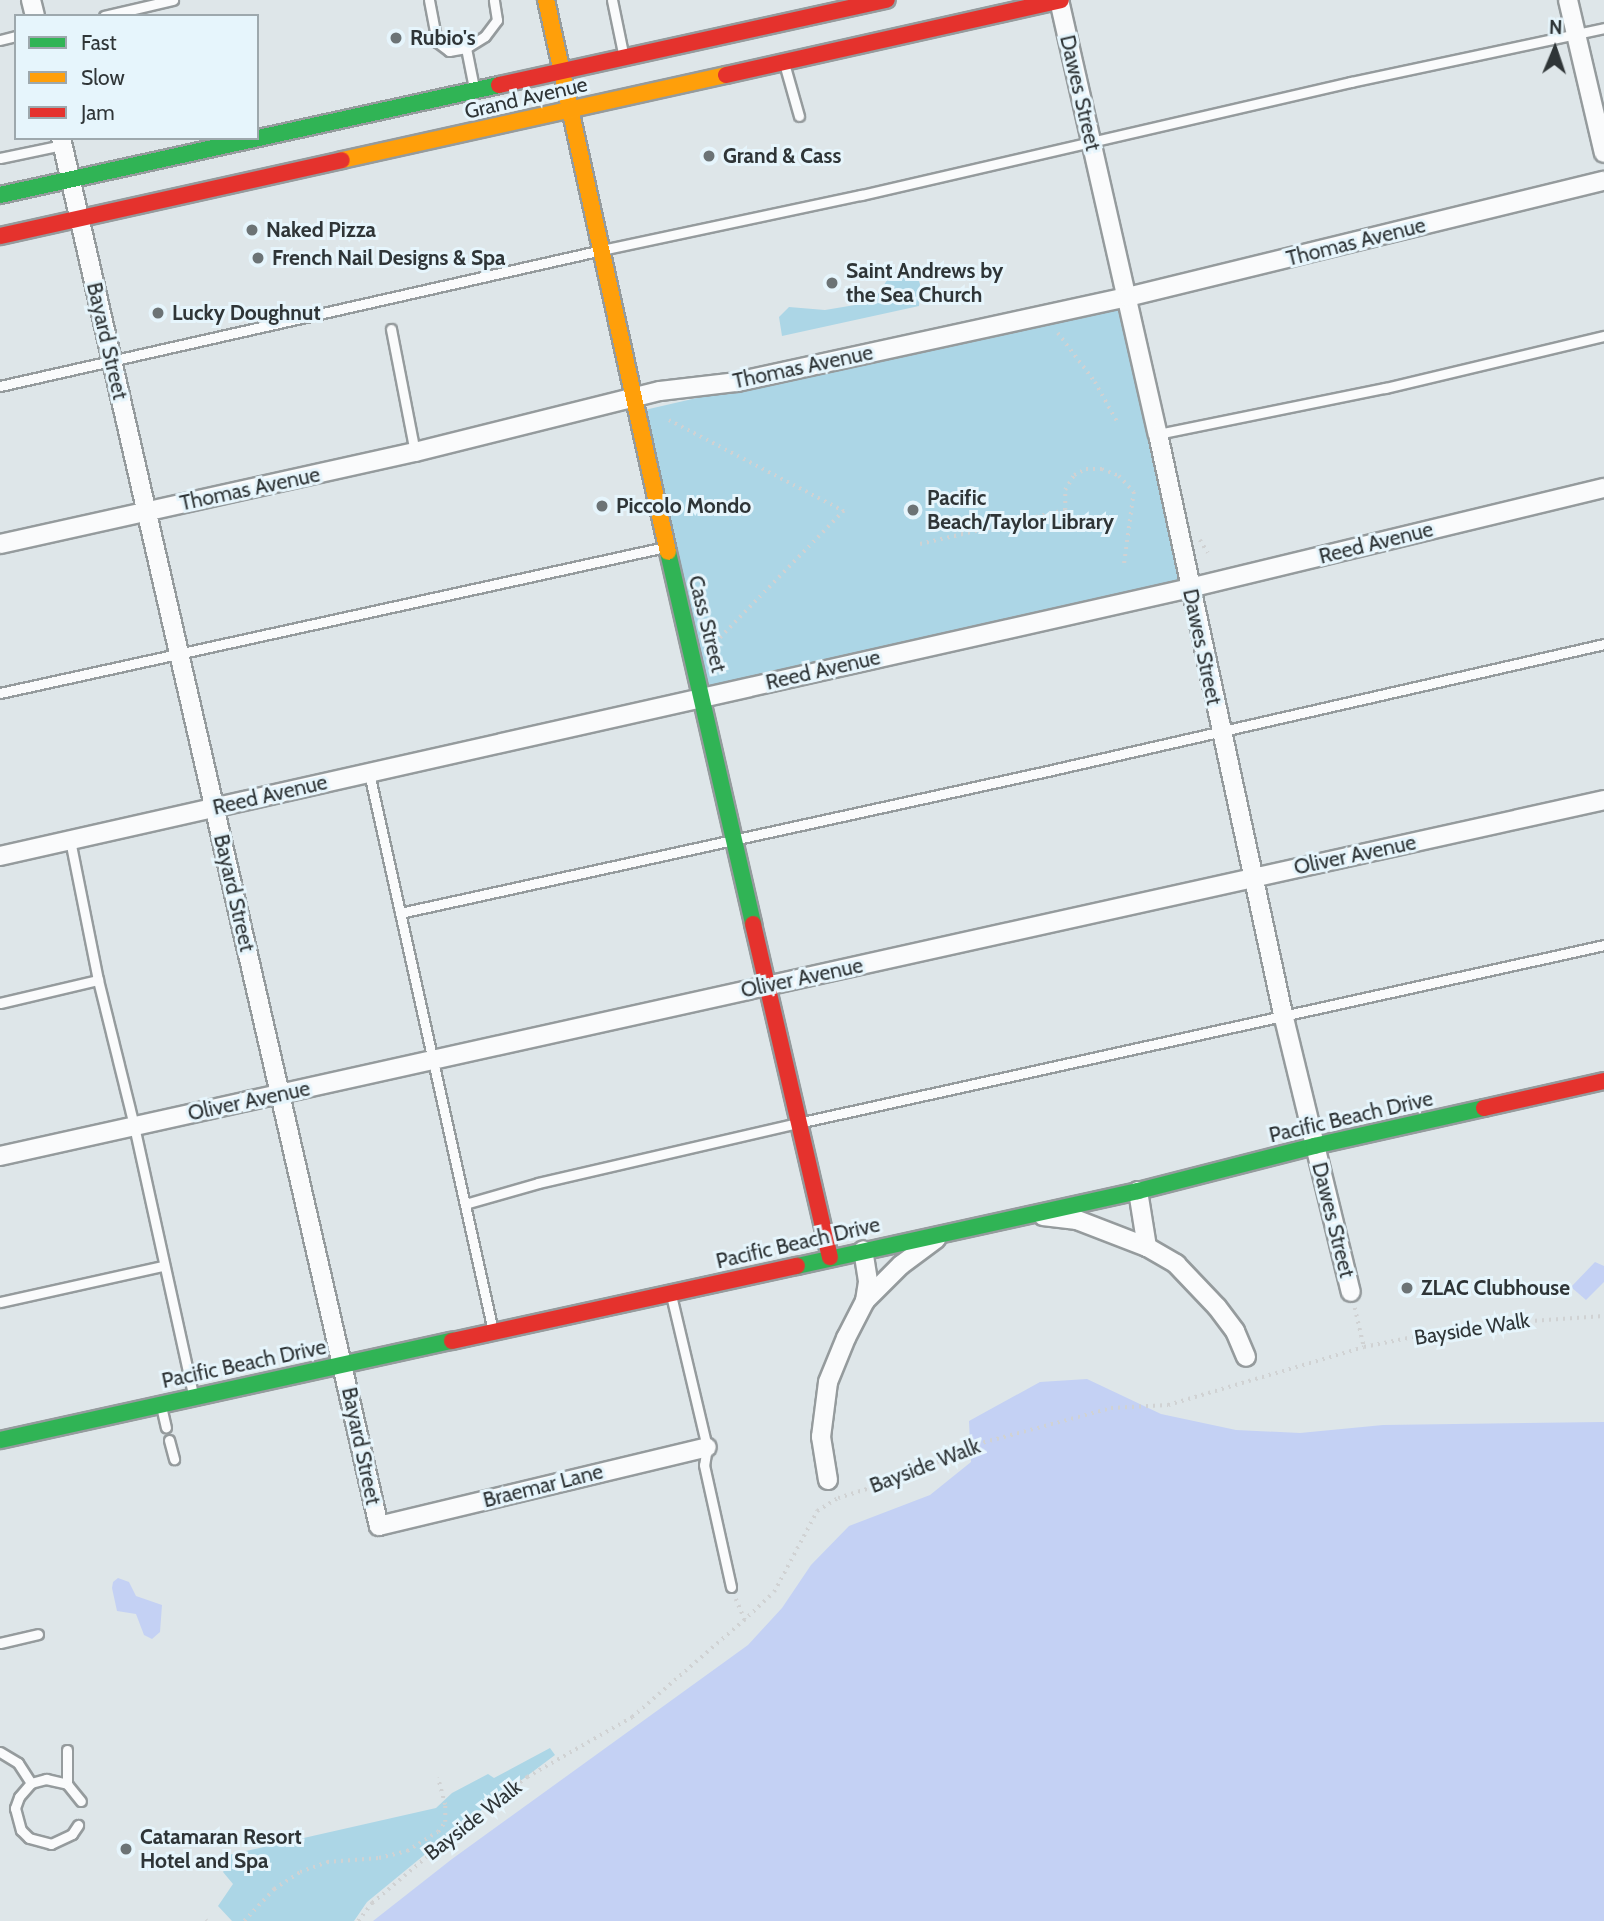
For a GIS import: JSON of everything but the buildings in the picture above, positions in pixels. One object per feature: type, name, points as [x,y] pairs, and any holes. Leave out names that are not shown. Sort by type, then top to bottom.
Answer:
[{"type":"street","name":"Cass Street","points":[[546,0],[766,986],[830,1257]]},
{"type":"street","name":"Grand Avenue","points":[[259,138],[887,0]]},
{"type":"street","name":"Grand Avenue","points":[[0,236],[1060,0]]},
{"type":"street","name":"Dawes Street","points":[[1060,0],[1158,434],[1252,878],[1314,1146],[1353,1297]]},
{"type":"street","points":[[1568,0],[1604,153]]},
{"type":"street","name":"Grand Avenue","points":[[0,195],[249,140]]},
{"type":"street","name":"Bayard Street","points":[[62,141],[379,1526]]},
{"type":"street","name":"Thomas Avenue","points":[[0,544],[415,452],[635,397],[737,382],[1127,297],[1604,181]]},
{"type":"street","name":"Reed Avenue","points":[[0,856],[1190,588],[1604,488]]},
{"type":"street","name":"Oliver Avenue","points":[[0,1156],[1604,800]]},
{"type":"street","name":"Pacific Beach Drive","points":[[0,1440],[1138,1191],[1314,1146],[1604,1081]]},
{"type":"street","points":[[1138,1191],[1147,1247]]},
{"type":"street","points":[[1026,1214],[1077,1220],[1147,1247],[1176,1264],[1217,1307],[1235,1331],[1246,1357]]},
{"type":"street","points":[[828,1480],[821,1437],[828,1382],[845,1338],[865,1301],[909,1258],[951,1230]]},
{"type":"street","points":[[863,1250],[868,1282],[865,1301]]},
{"type":"street","name":"Braemar Lane","points":[[379,1526],[707,1447]]},
{"type":"lane","points":[[113,14],[173,0]]},
{"type":"lane","points":[[429,0],[437,41],[449,51],[466,48],[485,36],[497,20],[494,0]]},
{"type":"lane","points":[[612,0],[624,58]]},
{"type":"lane","points":[[0,386],[1604,28]]},
{"type":"lane","points":[[466,48],[475,91]]},
{"type":"lane","points":[[784,62],[799,116]]},
{"type":"lane","points":[[0,158],[62,141]]},
{"type":"lane","points":[[391,329],[415,452]]},
{"type":"lane","points":[[1158,434],[1385,388],[1604,336]]},
{"type":"lane","points":[[0,693],[667,547]]},
{"type":"lane","points":[[400,913],[1043,772],[1220,729],[1604,644]]},
{"type":"lane","points":[[369,773],[494,1332]]},
{"type":"lane","points":[[70,840],[98,980],[134,1126],[193,1397]]},
{"type":"lane","points":[[464,1204],[798,1123],[1604,945]]},
{"type":"lane","points":[[0,1003],[98,980]]},
{"type":"lane","points":[[0,1302],[163,1266]]},
{"type":"lane","points":[[670,1293],[707,1447],[705,1465],[732,1587]]},
{"type":"lane","points":[[161,1404],[166,1427]]},
{"type":"lane","points":[[169,1440],[174,1459]]},
{"type":"lane","points":[[0,1643],[38,1634]]},
{"type":"lane","points":[[67,1749],[67,1784]]},
{"type":"lane","points":[[0,1752],[18,1763],[31,1783]]},
{"type":"lane","points":[[78,1825],[72,1834],[51,1844],[29,1838],[21,1830],[15,1808],[19,1797],[31,1783],[46,1779],[67,1784],[81,1801]]},
{"type":"path","points":[[1058,333],[1095,382],[1118,424]]},
{"type":"path","points":[[669,420],[844,511],[719,639]]},
{"type":"path","points":[[920,544],[1066,510],[1065,490],[1074,475],[1086,469],[1102,469],[1119,476],[1134,492],[1124,566]]},
{"type":"path","points":[[1353,1297],[1364,1347]]},
{"type":"path","name":"Bayside Walk","points":[[358,1921],[372,1903],[486,1807],[527,1777],[632,1717],[745,1620],[774,1591],[817,1511],[838,1498],[918,1473],[963,1448],[990,1440],[1111,1408],[1168,1405],[1364,1347],[1472,1325],[1604,1316]]},
{"type":"path","points":[[732,1587],[745,1620]]},
{"type":"path","points":[[244,1921],[274,1889],[300,1872],[327,1862],[379,1858],[407,1851],[438,1832],[444,1822],[445,1805],[438,1778]]},
{"type":"shaded area","points":[[913,266],[920,284],[919,306],[782,336],[779,317],[789,307],[825,310],[873,302],[891,274]]},
{"type":"shaded area","points":[[1121,300],[1186,582],[710,692],[645,410]]},
{"type":"shaded area","points":[[1595,1262],[1604,1266],[1604,1282],[1586,1300],[1571,1287]]},
{"type":"shaded area","points":[[1087,1379],[1161,1414],[1236,1430],[1300,1433],[1383,1425],[1604,1422],[1604,1921],[373,1921],[452,1859],[748,1645],[782,1608],[811,1565],[849,1526],[930,1495],[971,1462],[969,1421],[1040,1382]]},
{"type":"shaded area","points":[[118,1578],[129,1582],[136,1596],[162,1605],[160,1632],[152,1639],[144,1635],[136,1614],[117,1611],[112,1588],[113,1582]]},
{"type":"shaded area","points":[[550,1748],[555,1755],[451,1833],[367,1902],[354,1921],[232,1921],[218,1906],[233,1884],[223,1872],[230,1862],[224,1856],[436,1808],[452,1793],[488,1774],[494,1778]]},
{"type":"traffic: fast","points":[[259,138],[499,85]]},
{"type":"traffic: fast","points":[[0,195],[250,140]]},
{"type":"traffic: fast","points":[[668,552],[753,924]]},
{"type":"traffic: fast","points":[[797,1266],[1138,1191],[1314,1146],[1484,1108]]},
{"type":"traffic: fast","points":[[0,1440],[452,1341]]},
{"type":"traffic: slow","points":[[546,0],[668,552]]},
{"type":"traffic: slow","points":[[342,160],[726,75]]},
{"type":"traffic: jam","points":[[499,85],[887,0]]},
{"type":"traffic: jam","points":[[726,75],[1061,0]]},
{"type":"traffic: jam","points":[[0,236],[342,160]]},
{"type":"traffic: jam","points":[[753,924],[830,1257]]},
{"type":"traffic: jam","points":[[1484,1108],[1604,1081]]},
{"type":"traffic: jam","points":[[452,1341],[797,1266]]},
{"type":"place","name":"Rubio's","points":[[396,38]]},
{"type":"place","name":"Grand & Cass","points":[[709,156]]},
{"type":"place","name":"Naked Pizza","points":[[252,230]]},
{"type":"place","name":"French Nail Designs & Spa","points":[[258,258]]},
{"type":"place","name":"Saint Andrews by the Sea Church","points":[[832,283]]},
{"type":"place","name":"Lucky Doughnut","points":[[158,313]]},
{"type":"place","name":"Piccolo Mondo","points":[[602,506]]},
{"type":"place","name":"Pacific Beach/Taylor Library","points":[[913,510]]},
{"type":"place","name":"ZLAC Clubhouse","points":[[1407,1288]]},
{"type":"place","name":"Catamaran Resort Hotel and Spa","points":[[126,1849]]}]
